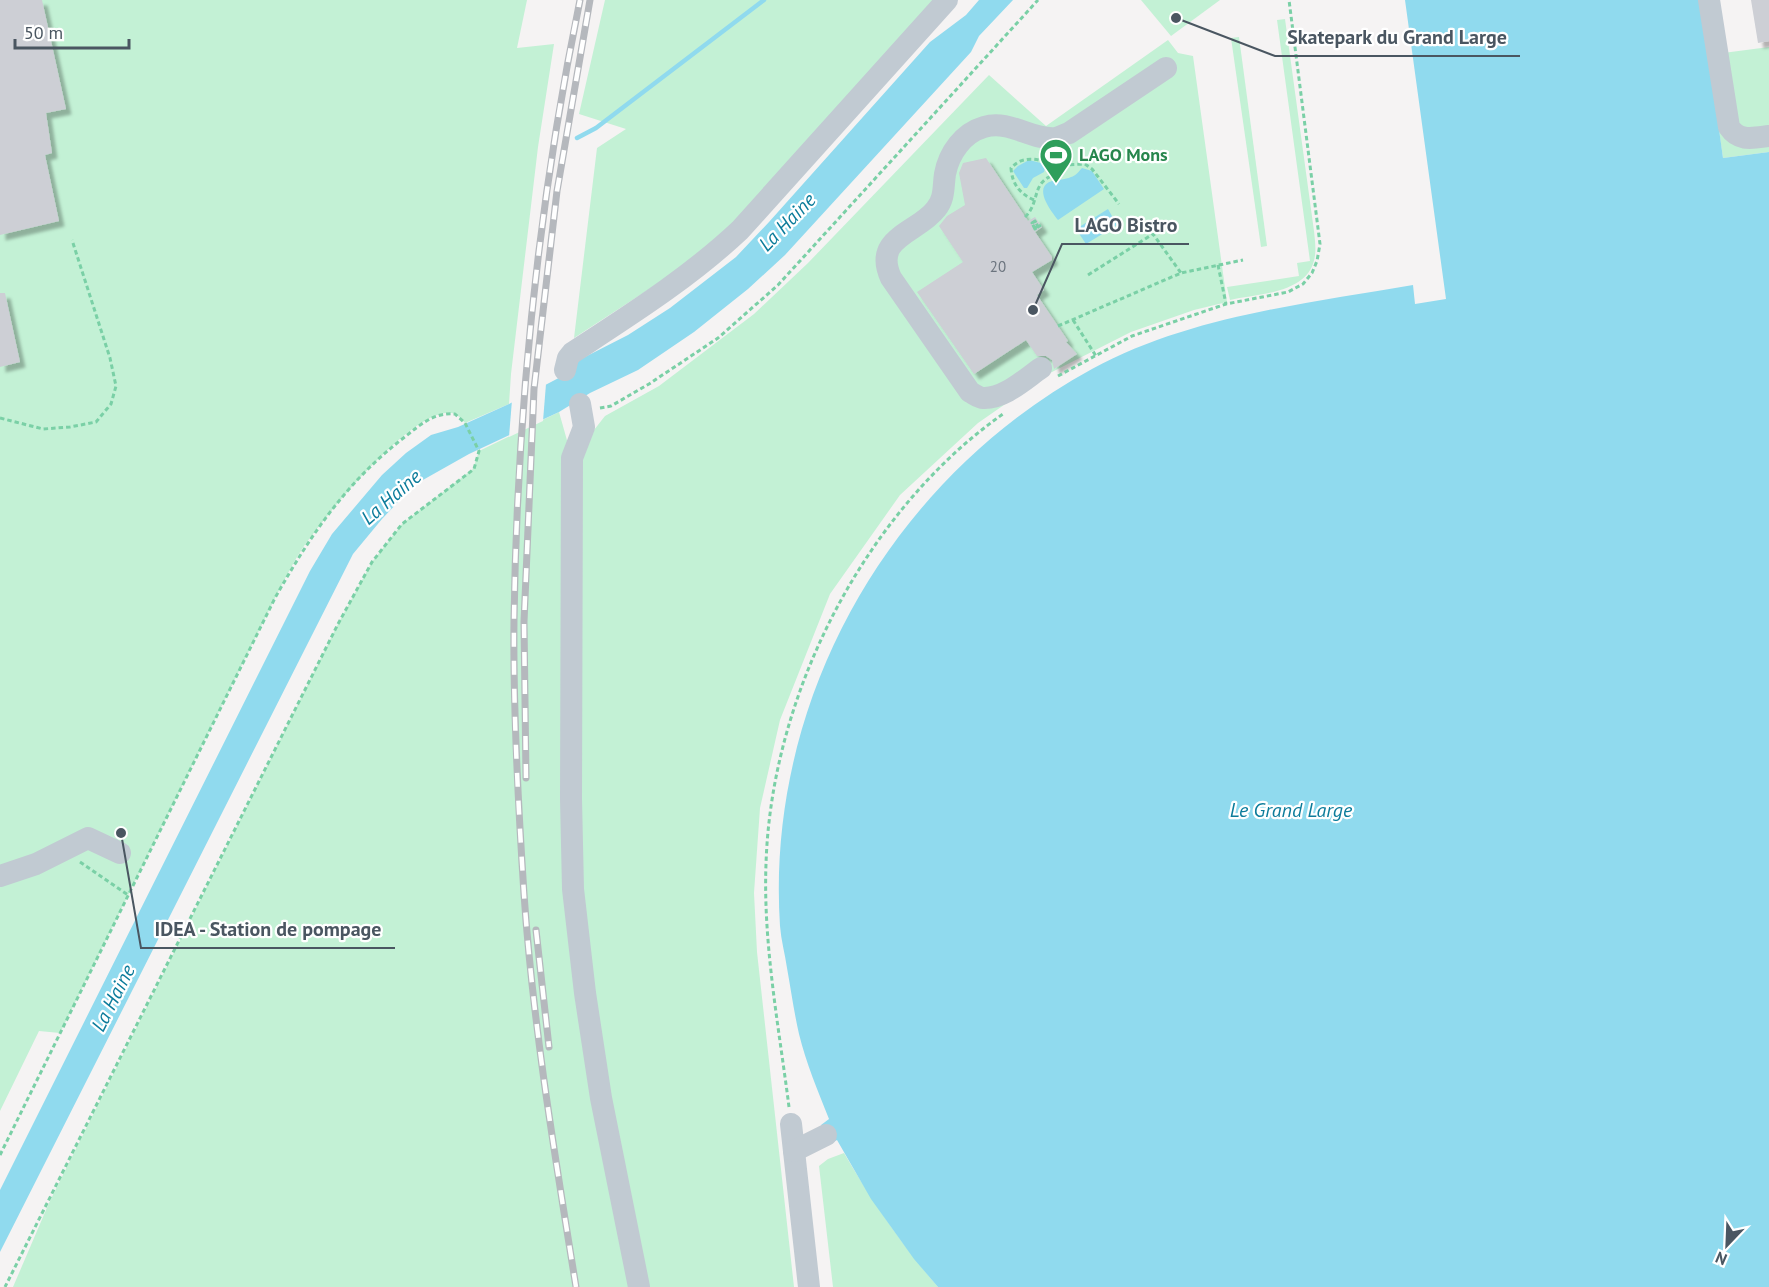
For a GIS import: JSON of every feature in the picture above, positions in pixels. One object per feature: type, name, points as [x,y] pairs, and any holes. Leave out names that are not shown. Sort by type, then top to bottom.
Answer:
[{"type":"street","points":[[565,370],[572,353],[670,288],[740,230],[947,0]]},
{"type":"street","points":[[1708,0],[1729,127],[1742,139],[1769,136]]},
{"type":"street","points":[[1048,373],[994,396],[981,398],[970,392],[891,278],[886,267],[887,253],[893,243],[935,211],[944,197],[950,159],[960,142],[970,133],[985,126],[999,125],[1057,138],[1069,133],[1166,68]]},
{"type":"street","points":[[580,404],[584,427],[572,458],[573,889],[585,993],[600,1086],[639,1287]]},
{"type":"street","points":[[0,876],[64,851],[88,838],[120,853]]},
{"type":"street","points":[[791,1124],[808,1287]]},
{"type":"street","points":[[794,1151],[826,1135]]},
{"type":"path","points":[[580,404],[586,409],[611,405],[649,384],[718,338],[778,285],[1038,0]]},
{"type":"path","points":[[1048,373],[1096,356],[1132,336],[1226,304],[1288,292],[1303,284],[1312,273],[1320,244],[1288,0]]},
{"type":"path","points":[[1034,200],[1022,195],[1012,180],[1011,168],[1023,159],[1030,158],[1061,165],[1085,164],[1092,169],[1119,204]]},
{"type":"path","points":[[1025,217],[1030,213],[1038,186],[1047,176],[1057,174],[1061,165]]},
{"type":"path","points":[[1035,221],[1037,227]]},
{"type":"path","points":[[1088,274],[1153,234],[1181,273]]},
{"type":"path","points":[[0,418],[43,429],[70,427],[96,422],[111,404],[116,386],[114,376],[72,240]]},
{"type":"path","points":[[1058,326],[1181,273],[1243,260]]},
{"type":"path","points":[[1218,265],[1226,304]]},
{"type":"path","points":[[1073,320],[1096,356]]},
{"type":"path","points":[[791,1124],[768,930],[766,864],[775,783],[794,707],[803,681],[844,595],[878,541],[919,489],[975,434],[1011,409]]},
{"type":"path","points":[[0,1155],[275,598],[303,549],[354,482],[393,446],[427,420],[442,414],[455,414],[465,423],[479,451],[474,469],[402,524],[372,562],[296,708],[5,1287]]},
{"type":"path","points":[[64,851],[128,895]]},
{"type":"green space","points":[[0,0],[527,0],[517,48],[554,44],[538,147],[509,404],[465,423],[455,414],[439,415],[419,425],[396,442],[373,464],[304,546],[275,598],[60,1033],[39,1031],[0,1111]]},
{"type":"green space","points":[[605,0],[947,0],[740,230],[574,338],[597,148],[626,129],[579,114]]},
{"type":"green space","points":[[1141,0],[1220,0],[1171,36]]},
{"type":"green space","points":[[1285,19],[1314,231],[1314,260],[1307,274],[1289,287],[1230,300],[1227,287],[1299,276],[1297,263],[1310,261],[1277,20]]},
{"type":"green space","points":[[1239,37],[1267,246],[1261,247],[1231,38]]},
{"type":"green space","points":[[1168,40],[1178,53],[1193,56],[1227,302],[1194,310],[1131,332],[1050,373],[978,423],[900,495],[830,594],[780,720],[760,808],[754,893],[757,952],[794,1287],[13,1287],[49,1203],[338,624],[372,562],[402,524],[473,469],[479,451],[559,412],[572,458],[605,416],[659,386],[754,314],[808,263],[989,75],[1046,126]]},
{"type":"green space","points":[[1769,47],[1769,152],[1723,158],[1708,55]]},
{"type":"green space","points":[[844,1153],[888,1222],[938,1287],[833,1287],[819,1166],[828,1159]]},
{"type":"water","name":"La Haine","points":[[979,0],[1013,0],[979,36],[971,52],[785,255],[748,289],[694,332],[638,370],[590,393],[559,412],[469,454],[414,485],[353,554],[0,1252],[0,1190],[310,571],[332,534],[382,475],[406,453],[431,435],[458,427],[509,404],[572,371],[579,360],[628,335],[670,308],[736,257],[930,42],[966,15]]},
{"type":"water","name":"Le Grand Large","points":[[1405,0],[1701,0],[1723,158],[1769,152],[1769,1287],[938,1287],[914,1259],[871,1199],[837,1140],[830,1144],[821,1125],[829,1119],[812,1077],[799,1034],[780,926],[781,841],[794,758],[819,678],[855,603],[901,533],[957,470],[1021,415],[1092,369],[1168,336],[1248,314],[1413,285],[1415,304],[1446,299]]},
{"type":"water","points":[[1029,160],[1041,163],[1045,168],[1044,172],[1033,178],[1027,188],[1024,188],[1013,171]]},
{"type":"water","points":[[1082,168],[1092,171],[1104,189],[1058,220],[1045,199],[1044,188],[1052,181],[1074,176]]},
{"type":"water","points":[[1108,209],[1117,225],[1086,244],[1076,229]]},
{"type":"pier","points":[[546,384],[543,421],[509,437],[512,400]]},
{"type":"building","points":[[0,0],[42,0],[66,109],[46,113],[52,153],[45,155],[59,221],[0,235]]},
{"type":"building","points":[[1751,0],[1769,0],[1769,41],[1758,43]]},
{"type":"building","points":[[986,158],[1028,221],[1035,217],[1042,227],[1035,232],[1052,257],[1052,260],[1032,272],[1044,290],[1037,295],[1068,341],[1066,342],[1077,354],[1054,369],[1052,360],[1046,356],[1037,356],[1026,340],[974,374],[917,292],[963,262],[939,226],[947,216],[965,205],[959,173],[963,163]]},
{"type":"building","points":[[0,293],[5,293],[20,362],[0,367]]},
{"type":"waterway","points":[[577,138],[596,128],[764,0]]},
{"type":"railway","points":[[576,1287],[546,1091],[528,943],[516,757],[514,620],[520,464],[532,309],[552,154],[580,0]]},
{"type":"railway","points":[[526,778],[524,622],[534,389],[557,191],[590,0]]},
{"type":"railway","points":[[536,930],[549,1047]]},
{"type":"place","name":"Skatepark du Grand Large","points":[[1176,18]]},
{"type":"place","name":"LAGO Mons","points":[[1056,184]]},
{"type":"place","name":"LAGO Bistro","points":[[1033,310]]},
{"type":"place","name":"IDEA - Station de pompage","points":[[121,833]]}]
